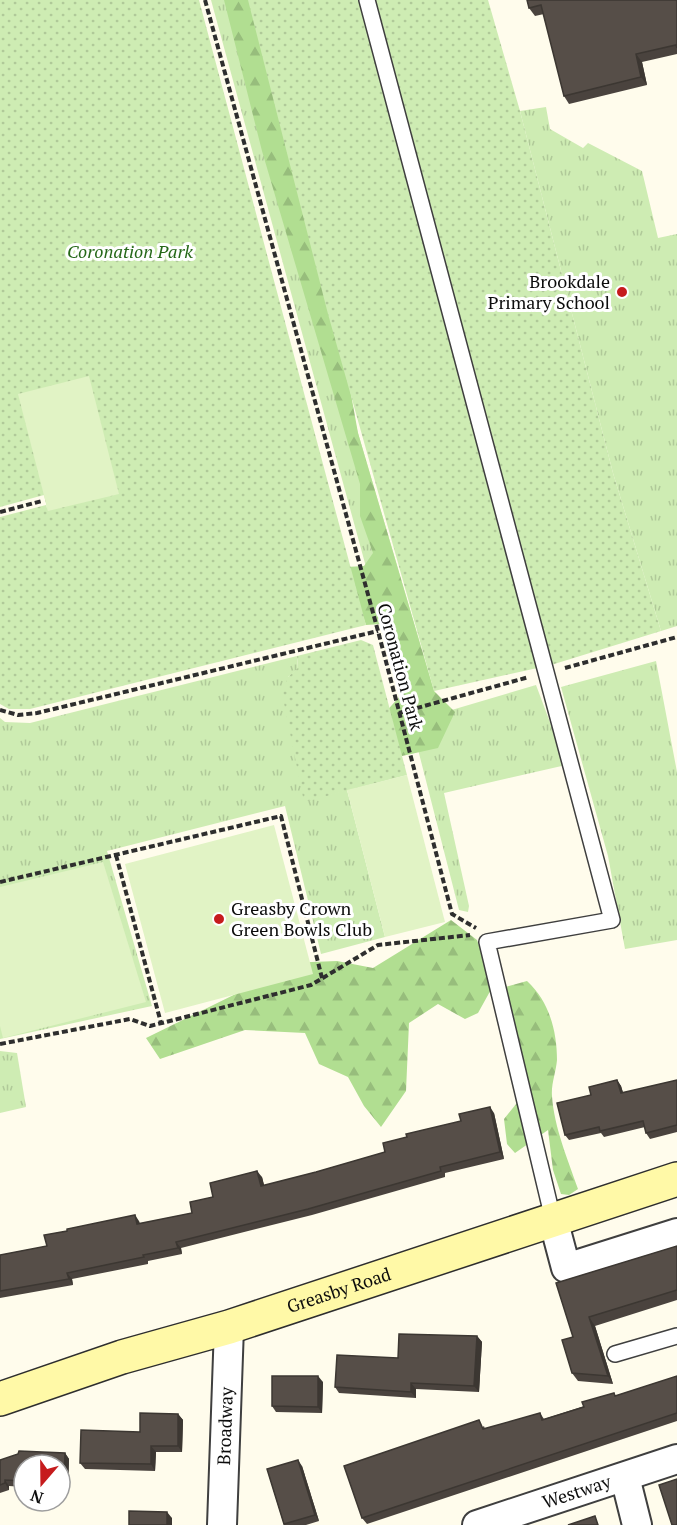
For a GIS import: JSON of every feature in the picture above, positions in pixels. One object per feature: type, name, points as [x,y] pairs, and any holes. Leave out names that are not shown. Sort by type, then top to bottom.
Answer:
[{"type":"main road","name":"Greasby Road","points":[[0,1399],[122,1357],[229,1326],[677,1179]]},
{"type":"street","points":[[553,1219],[566,1268],[677,1233]]},
{"type":"street","name":"Broadway","points":[[222,1525],[229,1326]]},
{"type":"street","name":"Westway","points":[[477,1525],[677,1460]]},
{"type":"street","points":[[625,1477],[637,1525]]},
{"type":"lane","points":[[367,0],[612,920],[487,942],[553,1219]]},
{"type":"lane","points":[[615,1354],[677,1336]]},
{"type":"path","name":"Coronation Park","points":[[206,0],[378,631],[452,914],[480,930],[487,942]]},
{"type":"path","points":[[0,512],[42,501]]},
{"type":"path","points":[[1,711],[18,715],[37,713],[378,631]]},
{"type":"path","points":[[0,882],[281,816],[322,978]]},
{"type":"path","points":[[116,855],[161,1023]]},
{"type":"path","points":[[0,1044],[130,1019],[150,1026],[311,985],[378,945],[472,935],[487,942]]},
{"type":"green space","name":"Coronation Park","points":[[0,0],[199,0],[366,625],[30,709],[9,709],[0,704],[0,517],[46,505],[48,511],[44,495],[0,507]]},
{"type":"green space","points":[[211,0],[249,0],[358,433],[434,691],[401,695]]},
{"type":"green space","points":[[224,0],[268,0],[337,317],[358,433],[434,691],[455,712],[438,748],[402,756],[387,738],[382,716],[401,695],[381,624],[366,625],[346,567],[364,566],[373,553],[360,516],[360,484],[262,151]]},
{"type":"green space","points":[[248,0],[488,0],[520,111],[613,473],[661,631],[551,665],[434,691],[328,314]]},
{"type":"green space","points":[[546,107],[550,129],[583,148],[588,143],[642,171],[658,238],[677,234],[677,626],[661,631],[613,473],[520,111]]},
{"type":"green space","points":[[89,376],[119,494],[48,511],[18,394]]},
{"type":"green space","points":[[361,640],[373,645],[407,775],[304,802],[282,693],[288,677],[298,668],[297,656]]},
{"type":"green space","points":[[297,656],[298,669],[288,677],[305,801],[347,790],[385,937],[321,954],[285,806],[107,851],[152,1006],[0,1039],[0,718],[5,722],[30,723]]},
{"type":"green space","points":[[656,661],[677,772],[677,940],[625,949],[608,856],[561,687]]},
{"type":"green space","points":[[536,685],[566,765],[444,793],[469,906],[468,912],[459,910],[411,722]]},
{"type":"green space","points":[[407,775],[445,922],[385,937],[347,790]]},
{"type":"green space","name":"Greasby Crown Green Bowls Club","points":[[274,825],[313,974],[165,1013],[125,864]]},
{"type":"green space","points":[[103,862],[146,1002],[3,1038],[0,1026],[0,887]]},
{"type":"green space","points":[[451,920],[477,940],[493,986],[478,1013],[465,1019],[438,1004],[409,1023],[406,1091],[381,1127],[364,1106],[348,1077],[319,1064],[305,1033],[245,1030],[160,1059],[146,1038],[256,984],[287,963],[337,961],[373,968]]},
{"type":"green space","points":[[527,981],[546,1007],[555,1038],[557,1060],[552,1087],[553,1108],[578,1189],[569,1195],[561,1194],[553,1170],[548,1130],[515,1153],[507,1144],[504,1119],[521,1098],[505,987]]},
{"type":"green space","points":[[0,1051],[17,1053],[26,1107],[0,1113]]},
{"type":"building","points":[[527,0],[677,0],[677,48],[676,45],[636,54],[641,77],[564,96],[541,5],[529,8]]},
{"type":"building","points":[[617,1080],[621,1093],[677,1080],[677,1125],[646,1133],[643,1121],[600,1131],[599,1127],[565,1135],[557,1103],[591,1095],[589,1087]]},
{"type":"building","points":[[490,1107],[500,1152],[440,1167],[441,1171],[308,1209],[176,1242],[178,1248],[67,1273],[69,1279],[0,1291],[0,1255],[47,1246],[44,1235],[135,1215],[137,1224],[192,1213],[190,1202],[213,1197],[210,1183],[257,1171],[261,1186],[316,1172],[385,1152],[383,1143],[407,1137],[406,1134],[461,1121],[459,1114]]},
{"type":"building","points":[[677,1246],[677,1290],[589,1317],[608,1376],[572,1373],[562,1340],[573,1337],[556,1283]]},
{"type":"building","points":[[399,1334],[477,1336],[474,1386],[411,1383],[411,1392],[335,1387],[337,1355],[398,1358]]},
{"type":"building","points":[[272,1376],[318,1376],[318,1407],[272,1406]]},
{"type":"building","points":[[677,1376],[677,1413],[362,1518],[344,1466],[479,1420],[483,1429],[540,1413],[542,1420],[584,1407],[582,1402],[614,1393],[615,1396]]},
{"type":"building","points":[[140,1413],[178,1414],[178,1446],[151,1446],[151,1464],[80,1463],[81,1430],[140,1432]]},
{"type":"building","points":[[19,1451],[65,1453],[18,1453]]},
{"type":"building","points":[[12,1456],[12,1480],[5,1480],[5,1483],[0,1485],[0,1460]]},
{"type":"building","points":[[298,1460],[315,1515],[284,1524],[267,1469]]},
{"type":"building","points":[[677,1479],[677,1525],[672,1525],[659,1485]]},
{"type":"building","points":[[129,1511],[167,1512],[167,1525],[129,1525]]},
{"type":"building","points":[[595,1516],[598,1525],[568,1525]]},
{"type":"place","name":"Brookdale Primary School","points":[[622,292]]},
{"type":"place","name":"Greasby Crown Green Bowls Club","points":[[219,919]]}]
